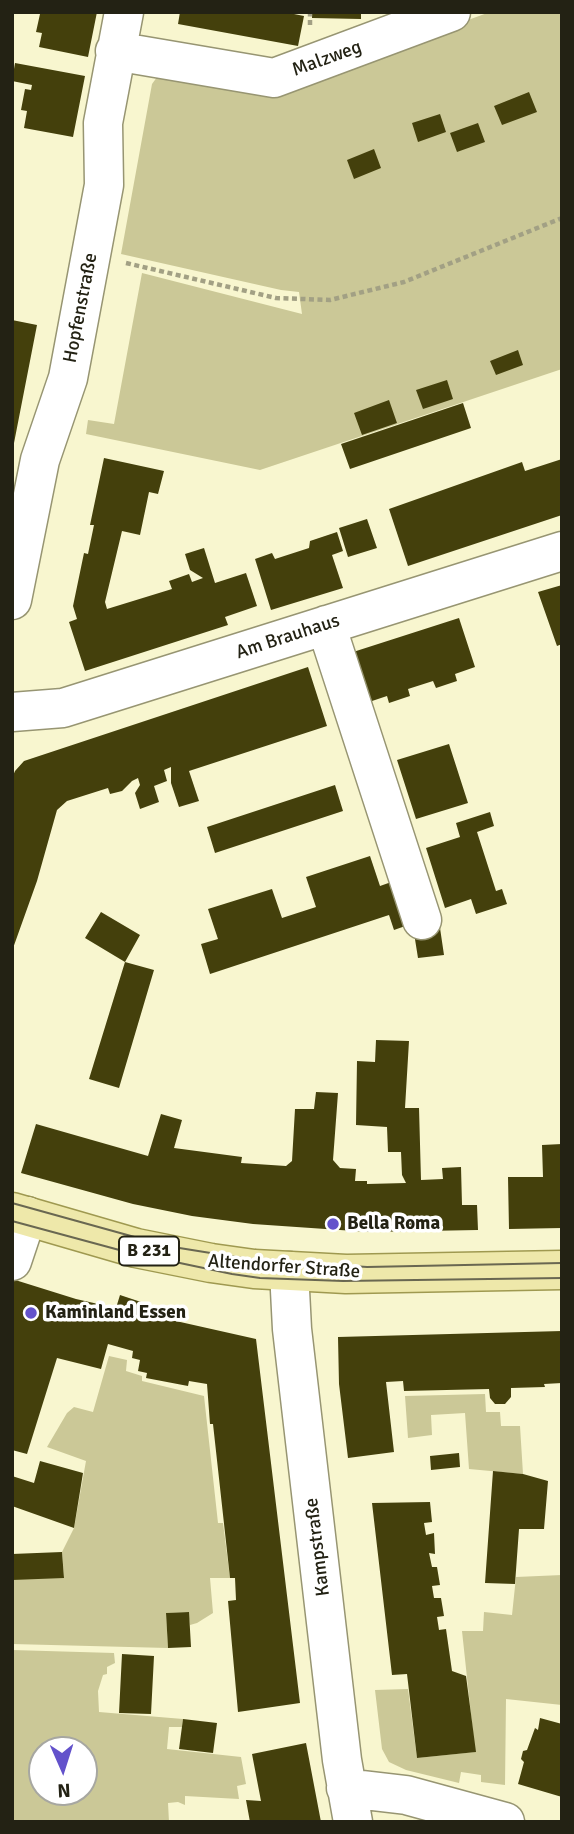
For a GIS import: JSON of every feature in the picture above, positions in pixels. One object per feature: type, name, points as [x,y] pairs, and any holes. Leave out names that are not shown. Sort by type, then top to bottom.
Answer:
[{"type":"main road","name":"Altendorfer Straße","points":[[20,1214],[136,1248],[254,1269],[400,1274],[562,1269]]},
{"type":"street","name":"Hopfenstraße","points":[[12,600],[40,460],[68,378],[104,185],[103,123],[124,12]]},
{"type":"street","name":"Malzweg","points":[[116,51],[274,78],[451,12]]},
{"type":"street","name":"Am Brauhaus","points":[[12,712],[62,708],[562,551]]},
{"type":"street","points":[[326,625],[422,920]]},
{"type":"street","points":[[12,1261],[20,1214]]},
{"type":"street","name":"Kampstraße","points":[[289,1271],[292,1329],[349,1805]]},
{"type":"street","points":[[349,1805],[406,1796],[505,1822]]},
{"type":"path","points":[[91,254],[276,298],[330,300],[404,282],[562,218]]},
{"type":"shaded area","points":[[490,12],[562,12],[562,369],[260,470],[86,434],[88,420],[114,424],[142,273],[302,314],[299,292],[121,254],[152,84],[160,73],[312,77]]},
{"type":"shaded area","points":[[109,1356],[127,1360],[126,1371],[142,1376],[142,1381],[204,1396],[218,1523],[223,1523],[230,1578],[210,1578],[213,1613],[197,1623],[190,1625],[188,1612],[166,1613],[168,1648],[12,1644],[12,1579],[64,1577],[62,1552],[74,1528],[86,1461],[47,1447],[67,1413],[74,1407],[93,1412]]},
{"type":"shaded area","points":[[485,1394],[486,1412],[500,1412],[501,1426],[520,1426],[523,1474],[469,1469],[465,1413],[431,1415],[432,1435],[408,1438],[405,1396]]},
{"type":"shaded area","points":[[562,1575],[562,1705],[506,1699],[505,1785],[481,1782],[481,1775],[461,1772],[459,1783],[406,1770],[389,1762],[382,1749],[375,1690],[408,1689],[417,1758],[475,1752],[462,1631],[483,1631],[484,1612],[512,1615],[516,1577]]},
{"type":"shaded area","points":[[12,1650],[114,1653],[115,1663],[107,1667],[107,1674],[103,1675],[98,1691],[99,1712],[183,1719],[182,1727],[169,1727],[167,1749],[241,1757],[246,1784],[237,1786],[239,1799],[185,1796],[185,1805],[178,1802],[168,1803],[169,1822],[141,1820],[142,1822],[12,1822]]},
{"type":"building","points":[[42,12],[97,12],[88,57],[39,47],[42,33],[36,32]]},
{"type":"building","points":[[180,12],[284,12],[304,16],[298,46],[178,24]]},
{"type":"building","points":[[312,12],[361,12],[361,19],[312,18]]},
{"type":"building","points":[[15,63],[85,76],[73,137],[24,128],[27,111],[21,110],[25,89],[31,90],[32,85],[12,81]]},
{"type":"building","points":[[529,92],[537,112],[502,125],[494,106]]},
{"type":"building","points":[[440,114],[446,132],[418,142],[412,123]]},
{"type":"building","points":[[478,123],[485,142],[457,152],[450,133]]},
{"type":"building","points":[[374,149],[381,168],[354,179],[347,160]]},
{"type":"building","points":[[12,320],[37,325],[14,443],[12,442]]},
{"type":"building","points":[[518,350],[523,365],[496,375],[490,361]]},
{"type":"building","points":[[447,380],[453,399],[423,409],[416,390]]},
{"type":"building","points":[[389,400],[397,423],[362,435],[354,413]]},
{"type":"building","points":[[463,403],[471,428],[350,469],[341,444]]},
{"type":"building","points":[[104,458],[164,471],[158,494],[149,492],[140,535],[122,531],[105,602],[107,609],[172,589],[169,581],[189,574],[192,582],[203,578],[190,570],[185,554],[204,548],[215,583],[246,573],[257,606],[225,617],[228,625],[85,671],[69,622],[77,619],[73,606],[84,553],[88,554],[94,525],[90,525]]},
{"type":"building","points":[[562,459],[562,515],[408,566],[389,509],[522,462],[525,471]]},
{"type":"building","points":[[367,519],[377,548],[348,557],[339,528]]},
{"type":"building","points":[[337,532],[343,551],[332,555],[343,588],[271,610],[255,559],[272,553],[275,559],[309,548],[310,541]]},
{"type":"building","points":[[562,585],[562,644],[557,646],[538,592]]},
{"type":"building","points":[[459,618],[475,667],[455,674],[457,681],[436,688],[433,681],[408,689],[410,696],[389,703],[387,696],[366,703],[350,653]]},
{"type":"building","points":[[308,667],[327,726],[189,771],[199,801],[179,807],[171,783],[171,767],[164,770],[167,781],[154,786],[159,802],[140,809],[135,793],[140,785],[138,778],[122,791],[110,794],[108,788],[67,801],[57,810],[37,881],[12,951],[12,778],[24,761]]},
{"type":"building","points":[[449,744],[468,803],[416,819],[397,760]]},
{"type":"building","points":[[335,785],[343,811],[215,853],[207,827]]},
{"type":"building","points":[[490,812],[494,826],[477,832],[496,891],[502,889],[507,904],[476,914],[471,899],[445,908],[426,848],[460,837],[456,823]]},
{"type":"building","points":[[370,856],[380,886],[397,880],[411,924],[394,930],[389,915],[210,974],[201,944],[218,939],[208,909],[272,889],[282,918],[316,907],[306,877]]},
{"type":"building","points":[[101,912],[140,935],[125,962],[85,938]]},
{"type":"building","points":[[440,928],[444,955],[418,958],[414,933]]},
{"type":"building","points":[[125,962],[154,970],[119,1088],[89,1079]]},
{"type":"building","points":[[376,1040],[409,1041],[405,1108],[419,1108],[421,1180],[443,1179],[442,1168],[461,1167],[462,1205],[477,1205],[478,1230],[369,1232],[253,1224],[192,1216],[133,1204],[21,1173],[36,1124],[148,1156],[161,1114],[182,1120],[174,1148],[242,1157],[241,1163],[286,1166],[292,1161],[295,1109],[314,1109],[316,1092],[338,1093],[333,1160],[340,1168],[356,1169],[355,1181],[367,1181],[367,1184],[406,1183],[402,1175],[401,1152],[388,1152],[387,1127],[356,1125],[357,1061],[375,1062]]},
{"type":"building","points":[[562,1144],[562,1228],[509,1229],[508,1177],[543,1177],[542,1145]]},
{"type":"building","points":[[12,1279],[116,1308],[120,1295],[159,1308],[158,1317],[256,1339],[300,1703],[238,1712],[228,1601],[236,1600],[235,1578],[230,1578],[207,1384],[189,1381],[188,1386],[146,1378],[147,1373],[138,1371],[140,1360],[132,1358],[133,1351],[108,1344],[101,1369],[57,1358],[27,1454],[12,1450]]},
{"type":"building","points":[[562,1331],[562,1383],[544,1384],[545,1387],[511,1388],[511,1397],[505,1404],[495,1404],[490,1398],[489,1389],[404,1391],[403,1381],[386,1382],[394,1452],[348,1458],[339,1384],[338,1337]]},
{"type":"building","points":[[459,1453],[460,1467],[431,1470],[430,1456]]},
{"type":"building","points":[[40,1461],[83,1473],[74,1528],[12,1506],[12,1476],[34,1483]]},
{"type":"building","points":[[493,1471],[523,1474],[548,1481],[544,1529],[519,1529],[515,1584],[485,1583]]},
{"type":"building","points":[[430,1502],[432,1522],[424,1523],[426,1535],[434,1533],[435,1554],[429,1553],[432,1567],[437,1567],[440,1585],[432,1586],[434,1598],[441,1598],[444,1616],[437,1617],[439,1630],[446,1629],[452,1671],[466,1676],[476,1752],[417,1758],[407,1674],[392,1675],[372,1503]]},
{"type":"building","points":[[62,1552],[64,1578],[12,1580],[12,1554]]},
{"type":"building","points":[[189,1612],[191,1647],[168,1648],[166,1613]]},
{"type":"building","points":[[122,1654],[154,1656],[151,1714],[119,1713]]},
{"type":"building","points":[[540,1718],[562,1724],[562,1797],[518,1784],[524,1762],[521,1759],[523,1751],[527,1750],[535,1728],[538,1730]]},
{"type":"building","points":[[183,1719],[217,1723],[213,1753],[179,1749]]},
{"type":"building","points":[[306,1743],[321,1822],[250,1822],[246,1800],[261,1801],[252,1754]]},
{"type":"tram line","points":[[12,1203],[167,1246],[248,1259],[367,1267],[562,1263]]},
{"type":"tram line","points":[[12,1221],[123,1251],[260,1278],[343,1281],[562,1278]]},
{"type":"place","name":"Bella Roma","points":[[333,1224]]},
{"type":"place","name":"Kaminland Essen","points":[[31,1313]]}]
